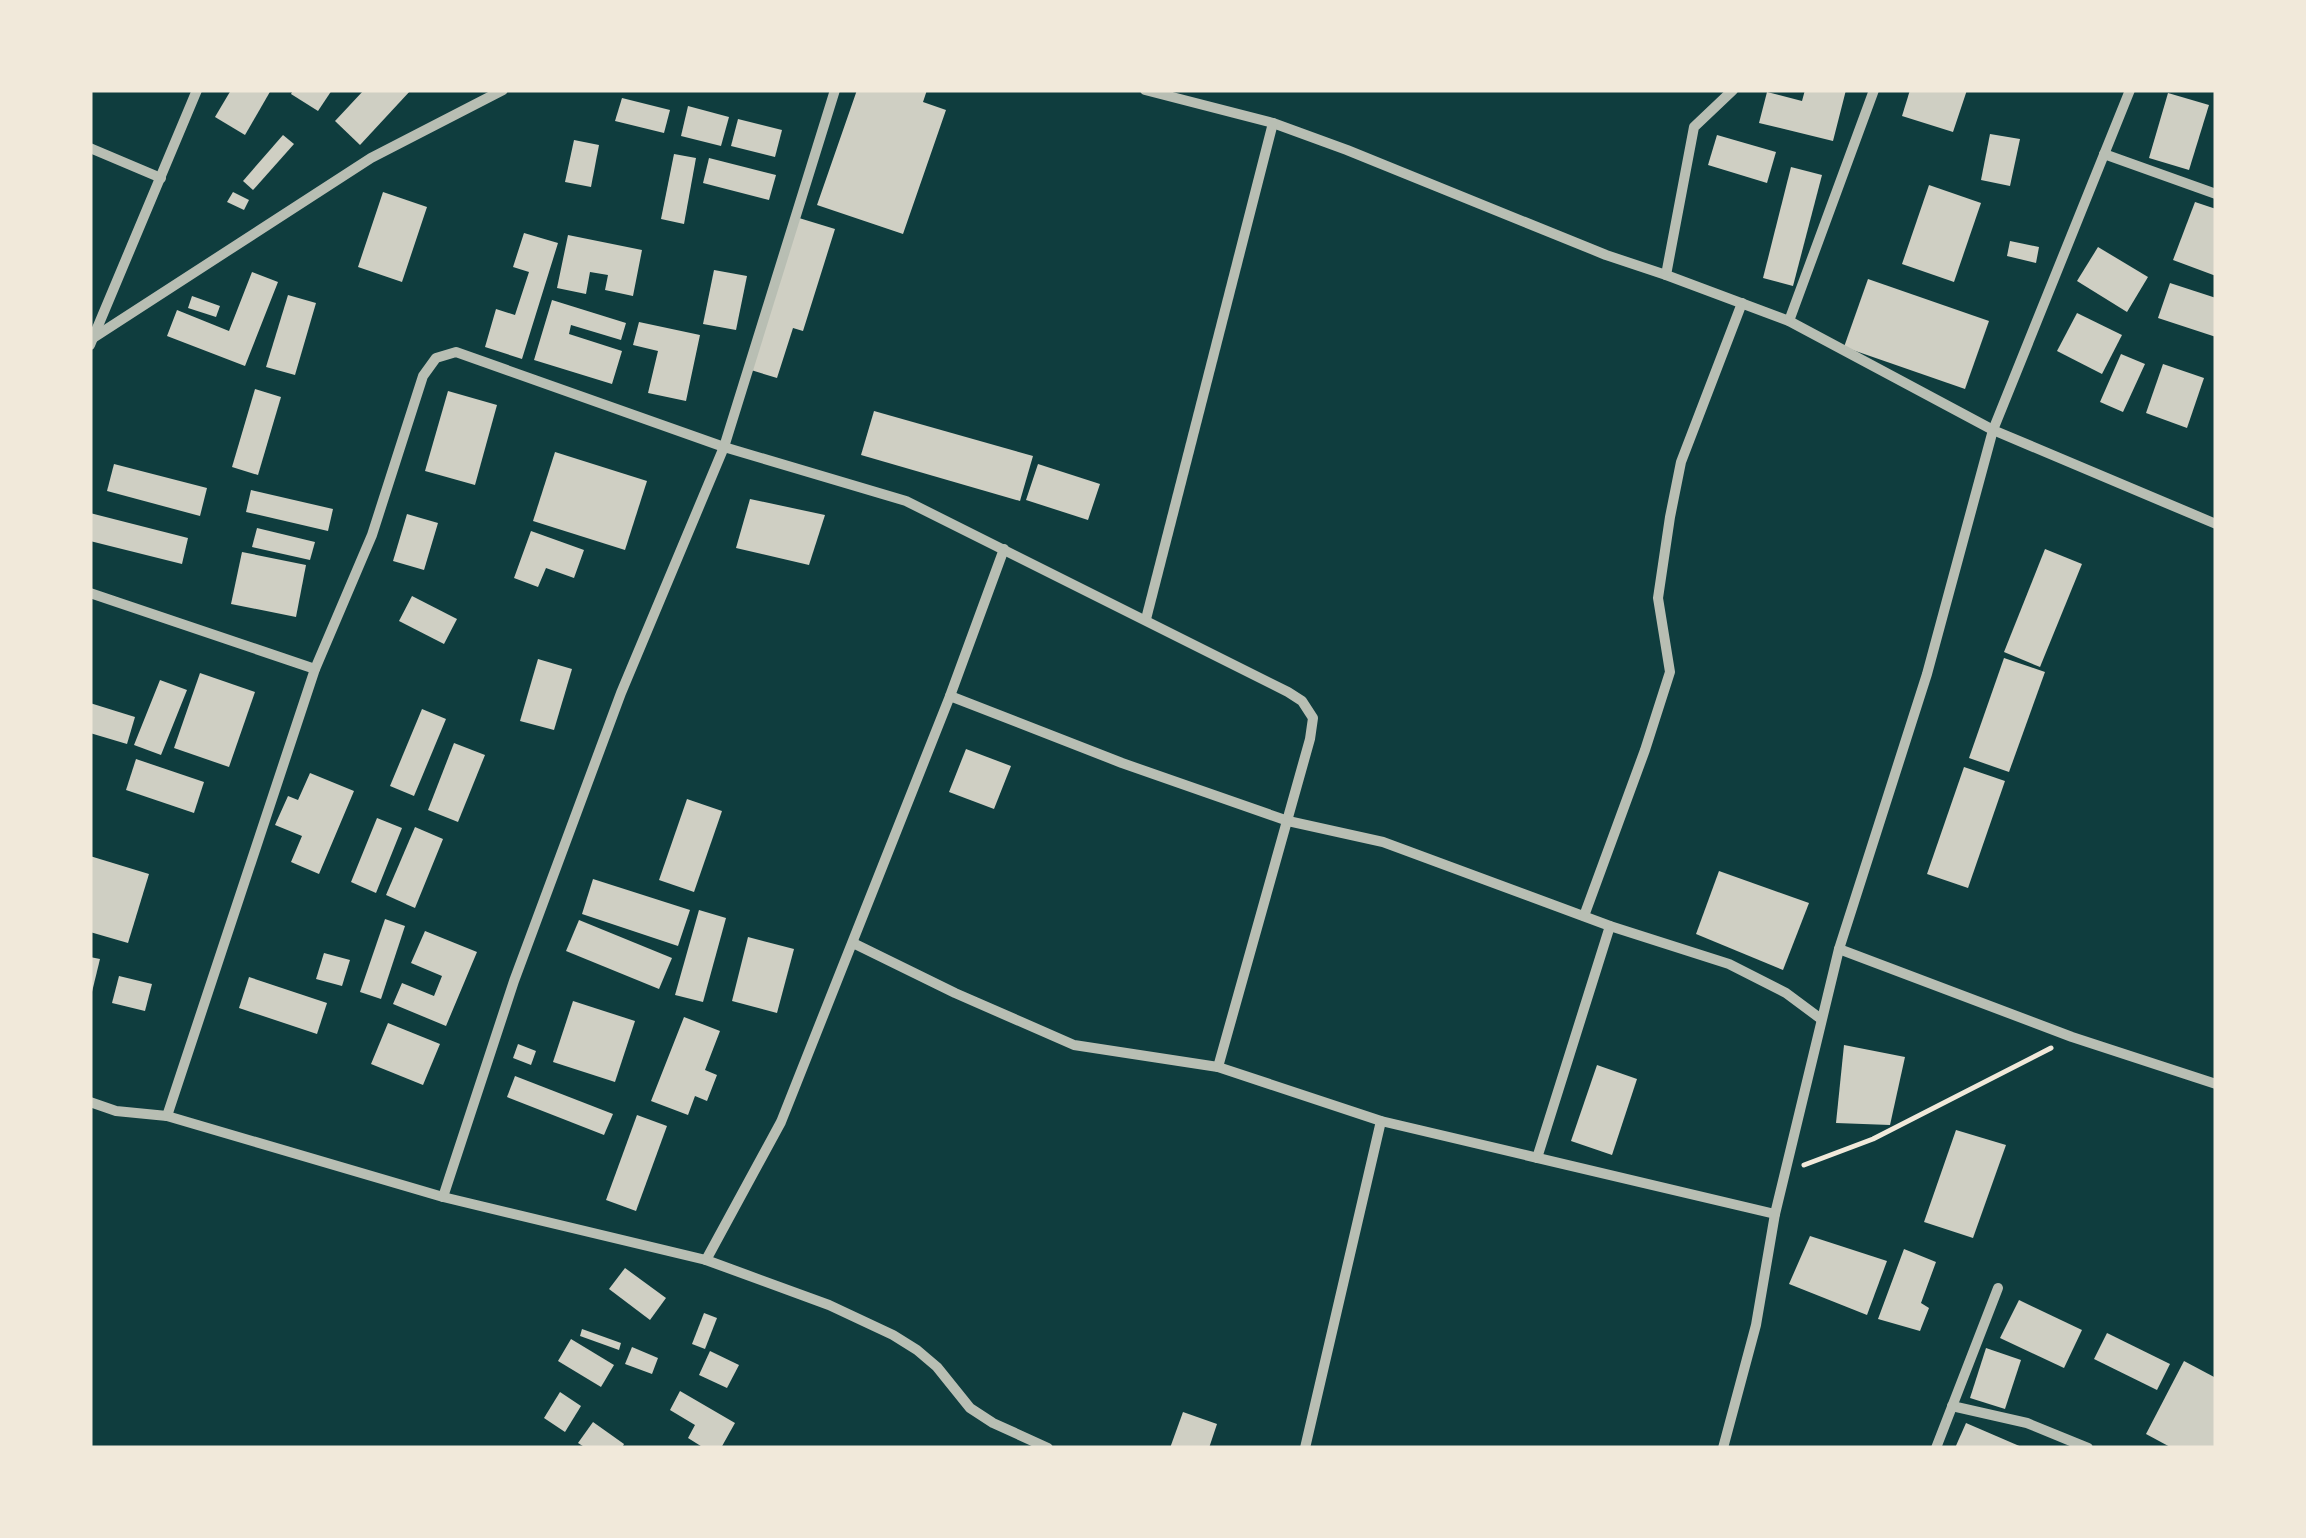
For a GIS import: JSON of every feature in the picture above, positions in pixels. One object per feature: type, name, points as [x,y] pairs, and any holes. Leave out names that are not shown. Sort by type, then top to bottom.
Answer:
[{"type":"street","points":[[92,342],[197,90]]},
{"type":"street","points":[[92,342],[371,158],[503,90]]},
{"type":"street","points":[[443,1198],[514,981],[614,711],[724,447],[835,90]]},
{"type":"street","points":[[1144,90],[1273,123],[1606,255],[1788,321],[1993,430],[2216,524]]},
{"type":"street","points":[[1666,275],[1694,127],[1733,90]]},
{"type":"street","points":[[1788,321],[1874,90]]},
{"type":"street","points":[[1724,1448],[1756,1326],[1775,1214],[1839,950],[1927,674],[1993,430],[2130,90]]},
{"type":"street","points":[[1146,620],[1273,123]]},
{"type":"street","points":[[90,148],[161,178]]},
{"type":"street","points":[[2104,154],[2216,194]]},
{"type":"street","points":[[1584,916],[1670,672],[1658,598],[1670,518],[1681,462],[1742,303]]},
{"type":"street","points":[[166,1116],[315,668],[372,535],[423,376],[436,358],[456,352],[724,447],[906,501],[1302,701],[1313,718],[1310,739],[1218,1067]]},
{"type":"street","points":[[706,1260],[781,1122],[1004,549]]},
{"type":"street","points":[[90,593],[315,668]]},
{"type":"street","points":[[950,696],[1122,764],[1288,821],[1383,842],[1610,926],[1729,964],[1786,993],[1821,1019]]},
{"type":"street","points":[[1537,1158],[1610,926]]},
{"type":"street","points":[[853,943],[1074,1045],[1218,1067],[1381,1121],[1775,1214]]},
{"type":"street","points":[[1839,950],[2072,1037],[2216,1084]]},
{"type":"street","points":[[90,1102],[116,1111],[166,1116],[443,1198],[706,1260],[892,1335],[937,1367],[970,1408],[1048,1448]]},
{"type":"street","points":[[1319,1448],[1306,1445],[1381,1121]]},
{"type":"street","points":[[1936,1448],[1998,1288]]},
{"type":"street","points":[[1952,1406],[2026,1423],[2088,1448]]},
{"type":"path","points":[[1786,1172],[1874,1139],[2072,1037]]},
{"type":"building","points":[[231,90],[271,90],[245,135],[215,117]]},
{"type":"building","points":[[293,90],[332,90],[318,111],[291,94]]},
{"type":"building","points":[[364,90],[411,90],[360,145],[335,121]]},
{"type":"building","points":[[857,90],[927,90],[923,102],[946,110],[903,234],[817,205]]},
{"type":"building","points":[[1805,90],[1846,90],[1833,141],[1759,123],[1767,92],[1802,101]]},
{"type":"building","points":[[1910,90],[1967,90],[1953,132],[1902,116]]},
{"type":"building","points":[[2168,93],[2209,105],[2189,170],[2149,158]]},
{"type":"building","points":[[622,98],[670,110],[664,133],[615,121]]},
{"type":"building","points":[[688,106],[729,117],[721,146],[681,136]]},
{"type":"building","points":[[738,119],[782,130],[775,157],[731,146]]},
{"type":"building","points":[[1990,134],[2020,139],[2010,186],[1981,180]]},
{"type":"building","points":[[283,135],[294,144],[253,190],[243,181]]},
{"type":"building","points":[[1717,135],[1776,152],[1767,183],[1708,165]]},
{"type":"building","points":[[574,140],[599,145],[591,187],[565,182]]},
{"type":"building","points":[[674,154],[696,158],[684,224],[661,219]]},
{"type":"building","points":[[709,158],[776,175],[769,200],[703,183]]},
{"type":"building","points":[[1791,167],[1822,175],[1793,286],[1763,278]]},
{"type":"building","points":[[1929,185],[1981,203],[1954,282],[1902,264]]},
{"type":"building","points":[[233,192],[249,200],[244,210],[227,202]]},
{"type":"building","points":[[383,192],[427,207],[402,282],[358,267]]},
{"type":"building","points":[[2195,202],[2216,209],[2216,276],[2173,260]]},
{"type":"building","points":[[799,218],[835,229],[803,331],[793,328],[777,378],[751,370]]},
{"type":"building","points":[[524,233],[558,243],[522,359],[485,347],[496,309],[515,315],[529,272],[513,267]]},
{"type":"building","points":[[568,235],[642,250],[633,296],[605,290],[608,275],[590,272],[586,294],[557,288]]},
{"type":"building","points":[[2010,241],[2039,247],[2036,263],[2007,256]]},
{"type":"building","points":[[2098,247],[2148,277],[2127,312],[2077,281]]},
{"type":"building","points":[[714,270],[747,276],[736,330],[703,324]]},
{"type":"building","points":[[252,272],[278,282],[245,366],[167,336],[177,310],[229,331]]},
{"type":"building","points":[[1868,279],[1989,321],[1965,389],[1844,347]]},
{"type":"building","points":[[2170,283],[2216,298],[2216,337],[2158,318]]},
{"type":"building","points":[[288,295],[316,303],[295,375],[266,367]]},
{"type":"building","points":[[192,296],[220,306],[216,317],[188,308]]},
{"type":"building","points":[[552,300],[626,323],[621,340],[571,325],[569,334],[622,351],[612,384],[534,360]]},
{"type":"building","points":[[2077,313],[2122,335],[2102,374],[2057,351]]},
{"type":"building","points":[[639,322],[700,335],[686,401],[648,393],[658,351],[633,345]]},
{"type":"building","points":[[2121,354],[2145,364],[2123,412],[2100,402]]},
{"type":"building","points":[[2163,364],[2204,378],[2187,428],[2146,413]]},
{"type":"building","points":[[255,389],[281,397],[258,475],[232,467]]},
{"type":"building","points":[[448,391],[497,405],[475,485],[425,471]]},
{"type":"building","points":[[874,411],[1033,456],[1020,501],[861,455]]},
{"type":"building","points":[[555,452],[647,481],[625,550],[533,521]]},
{"type":"building","points":[[114,464],[207,488],[200,516],[107,491]]},
{"type":"building","points":[[1038,464],[1100,484],[1088,520],[1026,500]]},
{"type":"building","points":[[251,490],[333,509],[328,531],[246,512]]},
{"type":"building","points":[[750,499],[825,515],[809,565],[736,548]]},
{"type":"building","points":[[90,513],[188,538],[182,564],[90,541]]},
{"type":"building","points":[[407,514],[438,523],[424,570],[393,561]]},
{"type":"building","points":[[257,528],[315,542],[310,560],[252,547]]},
{"type":"building","points":[[531,531],[584,550],[574,578],[546,568],[538,587],[514,578]]},
{"type":"building","points":[[2045,549],[2082,564],[2040,667],[2004,652]]},
{"type":"building","points":[[242,552],[306,565],[296,617],[231,604]]},
{"type":"building","points":[[412,596],[457,619],[444,644],[399,621]]},
{"type":"building","points":[[2004,658],[2045,672],[2009,772],[1969,758]]},
{"type":"building","points":[[538,659],[572,669],[554,730],[520,721]]},
{"type":"building","points":[[200,673],[255,692],[229,767],[174,748]]},
{"type":"building","points":[[160,680],[187,690],[161,755],[134,745]]},
{"type":"building","points":[[90,703],[135,717],[127,744],[90,733]]},
{"type":"building","points":[[422,709],[446,719],[414,796],[390,786]]},
{"type":"building","points":[[454,743],[485,755],[458,822],[428,810]]},
{"type":"building","points":[[966,749],[1011,766],[994,809],[949,792]]},
{"type":"building","points":[[136,759],[204,782],[194,813],[126,790]]},
{"type":"building","points":[[1964,767],[2005,781],[1968,888],[1927,874]]},
{"type":"building","points":[[310,773],[354,791],[319,874],[291,862],[302,836],[275,825],[288,796],[298,800]]},
{"type":"building","points":[[687,799],[722,811],[694,892],[659,880]]},
{"type":"building","points":[[377,818],[402,828],[376,893],[351,882]]},
{"type":"building","points":[[415,827],[443,839],[415,908],[386,895]]},
{"type":"building","points":[[90,856],[149,874],[128,943],[90,932]]},
{"type":"building","points":[[1719,871],[1809,903],[1783,970],[1696,934]]},
{"type":"building","points":[[593,879],[690,910],[678,946],[582,914]]},
{"type":"building","points":[[699,910],[726,918],[703,1002],[675,995]]},
{"type":"building","points":[[385,919],[405,926],[381,999],[360,992]]},
{"type":"building","points":[[579,920],[672,958],[659,989],[566,951]]},
{"type":"building","points":[[425,931],[477,952],[446,1026],[393,1004],[402,983],[434,996],[442,976],[411,963]]},
{"type":"building","points":[[748,937],[794,949],[777,1013],[732,1001]]},
{"type":"building","points":[[324,953],[350,960],[342,986],[316,979]]},
{"type":"building","points":[[90,957],[100,959],[91,996],[90,996]]},
{"type":"building","points":[[119,976],[152,984],[145,1011],[112,1003]]},
{"type":"building","points":[[249,977],[327,1003],[317,1034],[239,1008]]},
{"type":"building","points":[[573,1001],[635,1021],[615,1082],[553,1062]]},
{"type":"building","points":[[684,1017],[720,1031],[705,1070],[717,1075],[707,1101],[695,1096],[688,1115],[651,1101]]},
{"type":"building","points":[[388,1023],[440,1044],[423,1085],[371,1064]]},
{"type":"building","points":[[518,1044],[536,1051],[531,1065],[513,1058]]},
{"type":"building","points":[[1844,1045],[1905,1057],[1890,1125],[1836,1123]]},
{"type":"building","points":[[1597,1065],[1637,1079],[1612,1155],[1571,1141]]},
{"type":"building","points":[[515,1076],[613,1114],[604,1135],[507,1097]]},
{"type":"building","points":[[637,1115],[667,1126],[636,1211],[606,1200]]},
{"type":"building","points":[[1956,1130],[2006,1145],[1973,1238],[1924,1222]]},
{"type":"building","points":[[1810,1236],[1887,1261],[1867,1315],[1789,1284]]},
{"type":"building","points":[[1904,1249],[1936,1262],[1921,1303],[1929,1308],[1920,1331],[1878,1319]]},
{"type":"building","points":[[625,1268],[666,1298],[650,1320],[609,1289]]},
{"type":"building","points":[[2019,1300],[2082,1330],[2064,1368],[2000,1338]]},
{"type":"building","points":[[704,1313],[717,1318],[705,1349],[692,1344]]},
{"type":"building","points":[[582,1329],[621,1343],[619,1350],[580,1336]]},
{"type":"building","points":[[2107,1333],[2170,1364],[2157,1390],[2094,1359]]},
{"type":"building","points":[[571,1339],[614,1365],[601,1387],[558,1361]]},
{"type":"building","points":[[632,1347],[658,1358],[652,1374],[625,1364]]},
{"type":"building","points":[[1986,1348],[2021,1360],[2005,1409],[1970,1398]]},
{"type":"building","points":[[710,1351],[739,1365],[727,1388],[699,1375]]},
{"type":"building","points":[[2184,1361],[2216,1378],[2216,1448],[2172,1448],[2146,1434]]},
{"type":"building","points":[[680,1391],[735,1423],[721,1448],[704,1448],[688,1438],[695,1425],[670,1410]]},
{"type":"building","points":[[560,1392],[581,1406],[565,1432],[544,1418]]},
{"type":"building","points":[[1183,1412],[1217,1424],[1209,1448],[1170,1448]]},
{"type":"building","points":[[593,1422],[624,1444],[622,1448],[586,1448],[578,1443]]},
{"type":"building","points":[[1966,1423],[2024,1448],[1955,1448]]}]
